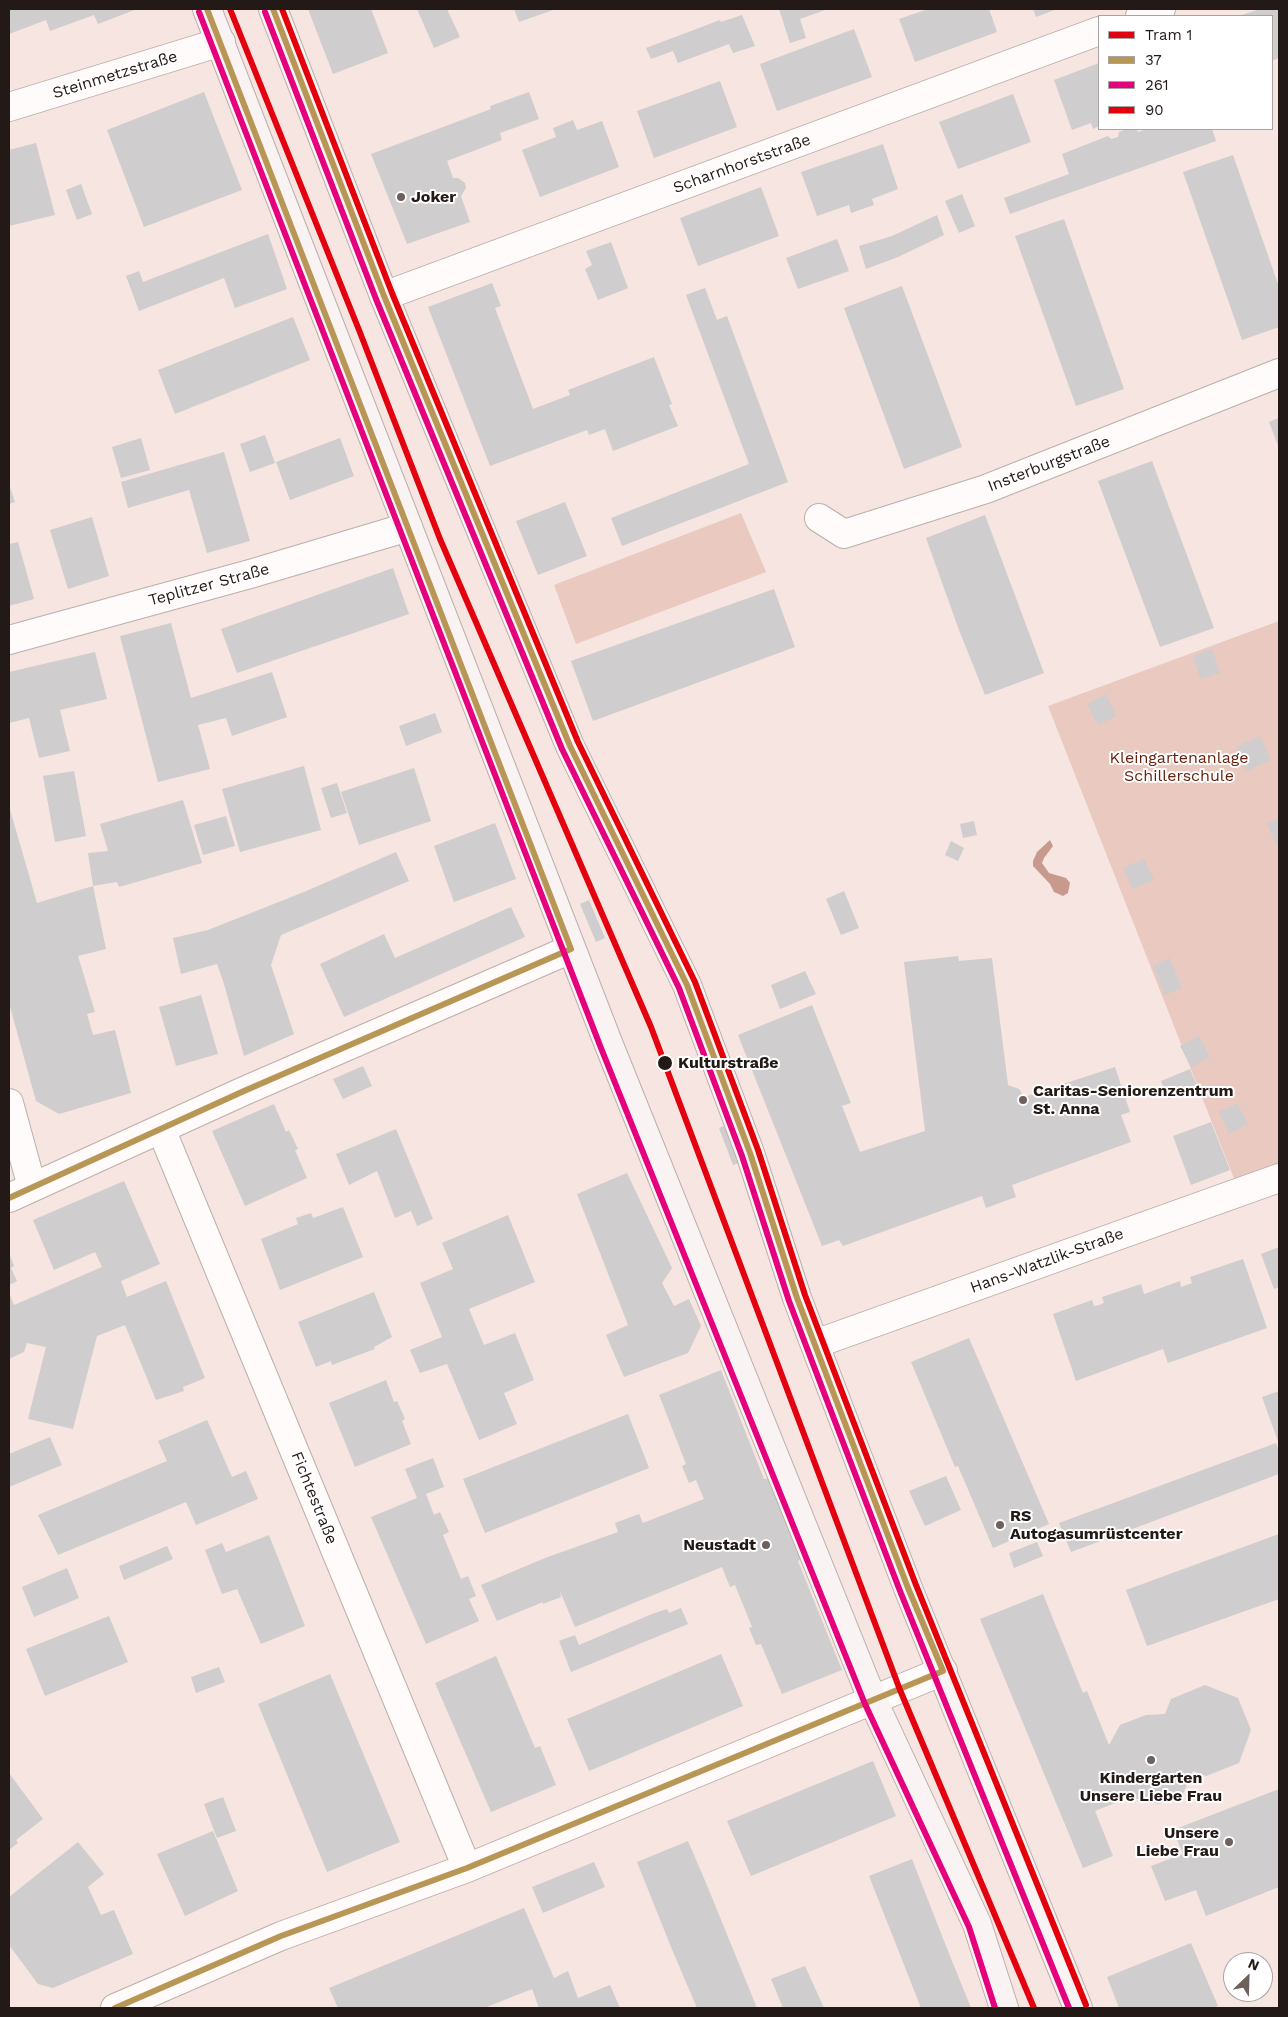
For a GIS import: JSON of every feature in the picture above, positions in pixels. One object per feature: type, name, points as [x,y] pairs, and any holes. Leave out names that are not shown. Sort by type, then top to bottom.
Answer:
[{"type":"street","points":[[207,9],[571,949],[874,1701],[976,1924],[1004,2008]]},
{"type":"street","points":[[273,9],[384,296],[570,746],[687,985],[750,1153],[798,1298],[905,1580],[1078,2008]]},
{"type":"street","points":[[1143,15],[1161,9]]},
{"type":"street","name":"Scharnhorststraße","points":[[384,296],[1098,31]]},
{"type":"street","name":"Steinmetzstraße","points":[[9,107],[220,42]]},
{"type":"street","name":"Insterburgstraße","points":[[819,518],[844,534],[986,489],[1279,374]]},
{"type":"street","name":"Teplitzer Straße","points":[[9,640],[242,577],[408,527]]},
{"type":"street","points":[[9,1104],[21,1192],[571,949]]},
{"type":"street","name":"Fichtestraße","points":[[160,1129],[467,1868]]},
{"type":"street","name":"Hans-Watzlik-Straße","points":[[815,1344],[1279,1178]]},
{"type":"street","points":[[115,2008],[281,1936],[467,1868],[943,1671]]},
{"type":"green space","points":[[741,513],[766,572],[576,644],[554,585]]},
{"type":"green space","name":"Kleingartenanlage Schillerschule","points":[[1279,621],[1279,1165],[1235,1181],[1048,706]]},
{"type":"shaded area","points":[[1050,840],[1053,846],[1042,863],[1049,873],[1066,878],[1070,883],[1068,893],[1063,896],[1054,892],[1050,884],[1033,866],[1037,852]]},
{"type":"building","points":[[9,9],[137,9],[98,24],[94,15],[50,31],[46,20],[9,34]]},
{"type":"building","points":[[308,9],[371,9],[388,53],[333,74]]},
{"type":"building","points":[[417,9],[447,9],[460,37],[434,48]]},
{"type":"building","points":[[514,9],[556,9],[519,22]]},
{"type":"building","points":[[779,9],[828,9],[800,19],[806,38],[790,43]]},
{"type":"building","points":[[928,9],[989,9],[997,32],[915,62],[899,19]]},
{"type":"building","points":[[1033,9],[1057,9],[1036,17]]},
{"type":"building","points":[[1260,9],[1279,9],[1279,58],[1273,61],[1273,15],[1242,15]]},
{"type":"building","points":[[742,15],[755,46],[733,53],[729,44],[678,63],[673,51],[651,59],[646,48],[720,20],[721,22]]},
{"type":"building","points":[[854,29],[872,77],[777,111],[760,64]]},
{"type":"building","points":[[1098,63],[1098,126],[1093,129],[1091,123],[1072,130],[1054,80]]},
{"type":"building","points":[[720,81],[737,127],[654,158],[637,111]]},
{"type":"building","points":[[204,92],[242,190],[144,227],[107,130]]},
{"type":"building","points":[[529,92],[539,119],[500,133],[502,140],[447,161],[453,178],[458,178],[465,183],[466,188],[461,196],[470,222],[407,244],[371,154],[491,109],[490,106]]},
{"type":"building","points":[[1013,94],[1031,142],[958,169],[939,122]]},
{"type":"building","points":[[573,120],[577,130],[602,121],[619,167],[540,197],[522,150],[556,137],[553,128]]},
{"type":"building","points":[[1124,130],[1137,130],[1138,132],[1144,130],[1212,130],[1216,141],[1010,214],[1004,198],[1069,174],[1062,154],[1108,136],[1111,139],[1118,137],[1119,132]]},
{"type":"building","points":[[36,143],[55,215],[9,226],[9,150]]},
{"type":"building","points":[[883,144],[898,189],[872,199],[874,205],[851,213],[849,205],[817,216],[801,172]]},
{"type":"building","points":[[1233,155],[1279,287],[1279,327],[1242,340],[1183,172]]},
{"type":"building","points":[[81,184],[92,214],[77,220],[66,190]]},
{"type":"building","points":[[761,187],[779,236],[698,266],[680,218]]},
{"type":"building","points":[[962,194],[975,226],[959,233],[945,201]]},
{"type":"building","points":[[937,215],[944,235],[898,257],[866,269],[859,246],[892,236]]},
{"type":"building","points":[[1064,219],[1124,389],[1076,406],[1015,236]]},
{"type":"building","points":[[268,234],[287,289],[235,308],[224,278],[139,311],[126,276],[139,271],[143,282]]},
{"type":"building","points":[[837,239],[849,271],[798,289],[786,258]]},
{"type":"building","points":[[611,242],[628,288],[598,300],[585,269],[592,265],[586,251]]},
{"type":"building","points":[[492,283],[501,306],[495,308],[533,409],[570,395],[568,390],[654,357],[672,404],[669,405],[678,426],[613,451],[605,429],[589,435],[587,430],[490,466],[428,307]]},
{"type":"building","points":[[902,286],[962,447],[904,469],[844,308]]},
{"type":"building","points":[[705,288],[717,320],[727,316],[788,482],[622,546],[611,518],[749,464],[686,295]]},
{"type":"building","points":[[293,317],[310,360],[175,414],[158,370]]},
{"type":"building","points":[[1279,418],[1279,448],[1269,422]]},
{"type":"building","points":[[265,435],[275,463],[250,472],[240,444]]},
{"type":"building","points":[[141,438],[150,470],[121,478],[112,447]]},
{"type":"building","points":[[340,438],[354,476],[290,500],[276,462]]},
{"type":"building","points":[[224,452],[250,541],[207,553],[189,490],[128,508],[121,482]]},
{"type":"building","points":[[1152,461],[1214,628],[1160,647],[1098,481]]},
{"type":"building","points":[[9,484],[15,502],[9,504]]},
{"type":"building","points":[[565,502],[587,556],[538,575],[516,521]]},
{"type":"building","points":[[985,515],[1044,673],[985,695],[926,538]]},
{"type":"building","points":[[92,517],[109,576],[68,589],[50,530]]},
{"type":"building","points":[[18,542],[34,599],[9,606],[9,544]]},
{"type":"building","points":[[393,568],[409,614],[237,673],[221,629]]},
{"type":"building","points":[[774,589],[795,647],[593,721],[571,661]]},
{"type":"building","points":[[171,623],[191,698],[272,672],[287,717],[232,736],[226,718],[198,725],[210,769],[158,782],[120,636]]},
{"type":"building","points":[[1212,649],[1220,673],[1200,679],[1193,656]]},
{"type":"building","points":[[95,652],[107,699],[60,710],[70,751],[39,758],[29,718],[9,723],[9,672]]},
{"type":"building","points":[[1106,694],[1116,716],[1098,725],[1087,704]]},
{"type":"building","points":[[435,713],[442,732],[406,746],[399,726]]},
{"type":"building","points":[[1260,736],[1271,760],[1247,771],[1236,747]]},
{"type":"building","points":[[304,766],[321,830],[240,852],[222,789]]},
{"type":"building","points":[[414,768],[431,821],[359,845],[341,792]]},
{"type":"building","points":[[74,771],[86,836],[55,842],[43,776]]},
{"type":"building","points":[[337,783],[347,813],[331,818],[321,788]]},
{"type":"building","points":[[183,800],[202,863],[119,887],[117,882],[93,886],[88,853],[108,851],[100,824]]},
{"type":"building","points":[[9,806],[37,903],[93,886],[106,949],[78,956],[95,1012],[87,1014],[93,1035],[115,1030],[131,1093],[59,1114],[36,1101],[9,1003]]},
{"type":"building","points":[[226,816],[235,846],[203,855],[194,825]]},
{"type":"building","points":[[1279,819],[1279,844],[1276,845],[1267,823]]},
{"type":"building","points":[[974,821],[977,835],[963,838],[960,824]]},
{"type":"building","points":[[495,823],[516,879],[454,902],[434,846]]},
{"type":"building","points":[[951,841],[964,848],[958,861],[945,855]]},
{"type":"building","points":[[396,852],[409,881],[281,935],[271,965],[294,1034],[244,1056],[217,964],[181,974],[173,938],[208,930],[304,892]]},
{"type":"building","points":[[1144,859],[1154,880],[1133,889],[1123,868]]},
{"type":"building","points":[[844,891],[859,928],[841,935],[826,899]]},
{"type":"building","points":[[589,900],[605,938],[596,942],[580,904]]},
{"type":"building","points":[[511,907],[525,937],[344,1017],[320,964],[384,934],[395,958]]},
{"type":"building","name":"Caritas-Seniorenzentrum St. Anna","points":[[958,956],[959,961],[992,958],[1008,1085],[1019,1089],[1024,1097],[1115,1067],[1130,1112],[1121,1115],[1131,1142],[1012,1185],[1016,1197],[986,1208],[982,1196],[843,1246],[839,1240],[822,1246],[738,1035],[812,1005],[851,1103],[842,1106],[860,1152],[925,1131],[904,962]]},
{"type":"building","points":[[1170,958],[1182,988],[1165,995],[1153,965]]},
{"type":"building","points":[[805,971],[816,994],[780,1009],[771,985]]},
{"type":"building","points":[[201,995],[218,1054],[176,1066],[159,1007]]},
{"type":"building","points":[[1199,1036],[1210,1057],[1191,1067],[1180,1046]]},
{"type":"building","points":[[363,1066],[372,1086],[343,1099],[333,1079]]},
{"type":"building","points":[[1190,1069],[1198,1088],[1168,1099],[1161,1081]]},
{"type":"building","points":[[1237,1103],[1248,1124],[1229,1134],[1219,1112]]},
{"type":"building","points":[[274,1104],[286,1132],[289,1130],[298,1149],[295,1150],[307,1178],[245,1206],[212,1131]]},
{"type":"building","points":[[1211,1122],[1230,1170],[1191,1185],[1173,1136]]},
{"type":"building","points":[[726,1125],[740,1163],[733,1165],[719,1128]]},
{"type":"building","points":[[396,1129],[433,1219],[417,1226],[411,1211],[395,1218],[377,1171],[349,1185],[336,1154]]},
{"type":"building","points":[[627,1173],[672,1268],[662,1283],[674,1306],[689,1299],[701,1326],[688,1353],[624,1377],[606,1335],[628,1325],[577,1194]]},
{"type":"building","points":[[124,1181],[160,1264],[121,1281],[127,1297],[166,1281],[205,1378],[183,1387],[184,1391],[156,1400],[125,1325],[97,1336],[73,1429],[28,1419],[46,1347],[27,1343],[24,1352],[9,1359],[9,1293],[14,1305],[102,1267],[95,1252],[54,1270],[33,1220]]},
{"type":"building","points":[[343,1207],[363,1257],[280,1290],[261,1239],[298,1224],[296,1218],[311,1213],[313,1218]]},
{"type":"building","points":[[508,1215],[535,1282],[469,1309],[484,1345],[515,1333],[534,1380],[504,1393],[517,1424],[479,1440],[447,1364],[420,1373],[410,1350],[442,1337],[420,1283],[453,1269],[442,1243]]},
{"type":"building","points":[[1279,1247],[1279,1287],[1274,1289],[1261,1254]]},
{"type":"building","points":[[9,1253],[14,1266],[11,1268],[17,1281],[9,1285]]},
{"type":"building","points":[[1243,1259],[1267,1328],[1168,1363],[1163,1349],[1076,1381],[1053,1314],[1092,1300],[1094,1306],[1099,1305],[1104,1303],[1102,1297],[1141,1284],[1144,1294],[1180,1281],[1181,1287],[1192,1283],[1190,1277]]},
{"type":"building","points":[[374,1292],[392,1337],[374,1347],[375,1349],[332,1365],[331,1361],[316,1367],[298,1322]]},
{"type":"building","points":[[969,1338],[1049,1524],[993,1548],[958,1466],[955,1467],[911,1362]]},
{"type":"building","points":[[721,1370],[764,1479],[770,1478],[802,1559],[798,1561],[842,1670],[782,1694],[761,1644],[756,1645],[749,1628],[752,1627],[735,1585],[730,1587],[722,1567],[575,1627],[560,1591],[561,1597],[543,1604],[543,1602],[497,1621],[481,1585],[545,1558],[618,1532],[615,1523],[639,1514],[643,1523],[704,1499],[696,1480],[689,1483],[682,1466],[686,1464],[659,1395]]},
{"type":"building","points":[[386,1380],[394,1402],[397,1401],[405,1419],[402,1421],[411,1444],[355,1467],[329,1403]]},
{"type":"building","points":[[1279,1391],[1279,1444],[1262,1397]]},
{"type":"building","points":[[628,1414],[649,1468],[485,1533],[463,1479]]},
{"type":"building","points":[[207,1420],[232,1477],[246,1471],[258,1499],[196,1525],[186,1502],[58,1555],[38,1515],[167,1461],[158,1441]]},
{"type":"building","points":[[50,1437],[62,1465],[9,1487],[9,1454]]},
{"type":"building","points":[[1276,1443],[1279,1451],[1279,1474],[1071,1552],[1059,1523]]},
{"type":"building","points":[[433,1458],[444,1487],[426,1494],[434,1515],[440,1512],[449,1532],[443,1535],[461,1579],[468,1576],[476,1596],[469,1599],[479,1621],[426,1644],[371,1517],[417,1498],[405,1469]]},
{"type":"building","points":[[946,1476],[961,1510],[925,1526],[909,1491]]},
{"type":"building","points":[[1279,1534],[1279,1599],[1147,1646],[1126,1590]]},
{"type":"building","points":[[269,1535],[305,1626],[261,1644],[237,1589],[222,1594],[205,1550],[222,1543],[226,1552]]},
{"type":"building","points":[[1037,1542],[1043,1556],[1014,1568],[1009,1553]]},
{"type":"building","points":[[167,1546],[173,1559],[124,1580],[119,1566]]},
{"type":"building","points":[[67,1568],[79,1598],[34,1617],[22,1587]]},
{"type":"building","points":[[1043,1594],[1083,1693],[1087,1691],[1109,1745],[1120,1725],[1146,1715],[1165,1714],[1171,1699],[1205,1685],[1238,1698],[1251,1730],[1239,1763],[1206,1776],[1193,1771],[1183,1794],[1159,1804],[1130,1797],[1095,1811],[1113,1856],[1083,1868],[980,1619]]},
{"type":"building","points":[[681,1608],[688,1624],[571,1672],[559,1641],[575,1635],[579,1645],[652,1614],[667,1609],[669,1613]]},
{"type":"building","points":[[109,1616],[128,1662],[45,1696],[26,1649]]},
{"type":"building","points":[[721,1654],[743,1706],[589,1771],[567,1719]]},
{"type":"building","points":[[496,1656],[535,1748],[540,1746],[556,1785],[491,1812],[435,1683]]},
{"type":"building","points":[[219,1667],[225,1682],[196,1693],[191,1677]]},
{"type":"building","points":[[330,1674],[400,1842],[327,1872],[258,1704]]},
{"type":"building","points":[[873,1761],[896,1816],[751,1876],[727,1821]]},
{"type":"building","points":[[9,1773],[43,1819],[16,1840],[18,1843],[9,1850]]},
{"type":"building","name":"Unsere Liebe Frau","points":[[1279,1789],[1279,1887],[1206,1916],[1196,1890],[1165,1901],[1151,1866],[1183,1854],[1173,1830]]},
{"type":"building","points":[[223,1797],[236,1831],[217,1838],[204,1804]]},
{"type":"building","points":[[213,1831],[238,1891],[185,1916],[157,1854]]},
{"type":"building","points":[[688,1841],[757,2008],[697,2008],[671,1947],[637,1862]]},
{"type":"building","points":[[78,1842],[104,1874],[88,1887],[101,1915],[114,1910],[133,1954],[53,1988],[38,1984],[9,1945],[9,1897]]},
{"type":"building","points":[[912,1859],[971,2008],[921,2008],[869,1876]]},
{"type":"building","points":[[594,1862],[605,1887],[543,1913],[532,1887]]},
{"type":"building","points":[[524,1908],[554,1978],[568,1971],[578,1998],[610,1985],[620,2008],[539,2008],[532,1989],[484,2008],[338,2008],[329,1988]]},
{"type":"building","points":[[1191,1943],[1218,2006],[1213,2008],[1119,2008],[1107,1977]]},
{"type":"building","points":[[805,1966],[824,2008],[783,2008],[771,1979]]},
{"type":"tram line","name":"1","points":[[230,9],[359,330],[440,539],[651,1027],[900,1690],[1034,2008]]},
{"type":"transit line","name":"37","points":[[9,1198],[244,1091],[571,949],[207,9]]},
{"type":"transit line","name":"37","points":[[115,2008],[281,1936],[467,1868],[943,1671],[908,1588],[797,1298],[750,1153],[687,985],[570,746],[384,296],[273,9]]},
{"type":"transit line","name":"90","points":[[282,9],[392,293],[578,742],[695,982],[758,1150],[805,1295],[842,1392],[916,1585],[1086,2005]]},
{"type":"transit line","name":"261","points":[[199,12],[601,1048],[865,1704],[969,1927],[995,2008]]},
{"type":"transit line","name":"261","points":[[265,12],[376,299],[562,749],[679,988],[742,1156],[789,1301],[826,1398],[900,1591],[1069,2008]]},
{"type":"place","name":"Joker","points":[[401,197]]},
{"type":"place","name":"Kulturstraße","points":[[665,1063]]},
{"type":"place","name":"Caritas-Seniorenzentrum St. Anna","points":[[1023,1100]]},
{"type":"place","name":"RS Autogasumrüstcenter","points":[[1000,1525]]},
{"type":"place","name":"Neustadt","points":[[766,1545]]},
{"type":"place","name":"Kindergarten Unsere Liebe Frau","points":[[1151,1760]]},
{"type":"place","name":"Unsere Liebe Frau","points":[[1229,1842]]}]
